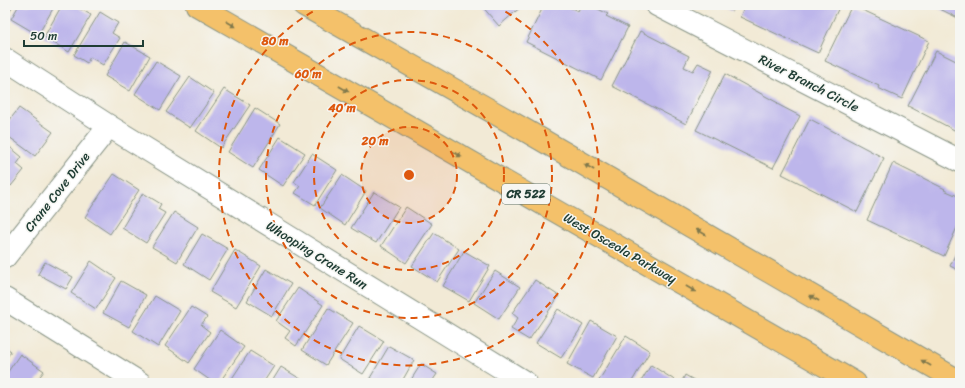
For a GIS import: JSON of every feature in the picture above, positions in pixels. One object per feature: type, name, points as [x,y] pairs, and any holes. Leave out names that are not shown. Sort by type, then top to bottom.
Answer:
[{"type":"main road","name":"West Osceola Parkway","points":[[197,5],[855,383]]},
{"type":"main road","points":[[304,5],[523,129],[960,382]]},
{"type":"street","name":"River Branch Circle","points":[[657,5],[960,161]]},
{"type":"street","name":"Whooping Crane Run","points":[[5,59],[109,126],[526,383]]},
{"type":"street","name":"Crane Cove Drive","points":[[5,257],[109,126]]},
{"type":"street","points":[[5,299],[140,383]]},
{"type":"building","points":[[5,5],[13,5],[10,10],[5,7]]},
{"type":"building","points":[[19,5],[55,5],[38,35],[11,19]]},
{"type":"building","points":[[62,5],[74,5],[91,15],[69,52],[44,37]]},
{"type":"building","points":[[481,5],[523,5],[499,26]]},
{"type":"building","points":[[544,5],[570,5],[569,7],[578,11],[581,5],[590,5],[608,14],[606,16],[628,27],[601,80],[526,42]]},
{"type":"building","points":[[719,5],[734,5],[732,11]]},
{"type":"building","points":[[745,5],[840,5],[818,53],[740,17]]},
{"type":"building","points":[[852,5],[929,41],[902,99],[878,88],[879,86],[825,61]]},
{"type":"building","points":[[932,5],[960,5],[960,19]]},
{"type":"building","points":[[100,12],[118,23],[112,33],[120,38],[103,65],[90,57],[87,63],[74,55]]},
{"type":"building","points":[[640,31],[689,56],[684,67],[693,71],[698,63],[713,70],[686,124],[612,86]]},
{"type":"building","points":[[125,42],[150,56],[130,91],[105,76]]},
{"type":"building","points":[[936,51],[960,63],[960,133],[908,106]]},
{"type":"building","points":[[156,61],[181,76],[160,110],[135,94]]},
{"type":"building","points":[[725,74],[800,116],[773,168],[696,130]]},
{"type":"building","points":[[190,77],[214,93],[190,128],[166,112]]},
{"type":"building","points":[[224,89],[250,105],[221,148],[196,131]]},
{"type":"building","points":[[19,108],[53,132],[35,156],[5,134],[5,126]]},
{"type":"building","points":[[255,108],[280,124],[253,168],[228,152]]},
{"type":"building","points":[[810,119],[884,158],[857,212],[782,174]]},
{"type":"building","points":[[280,137],[305,153],[283,186],[259,170]]},
{"type":"building","points":[[5,143],[22,157],[17,164],[24,170],[11,186],[5,181]]},
{"type":"building","points":[[312,154],[337,170],[315,205],[295,193],[300,186],[294,182]]},
{"type":"building","points":[[893,163],[960,197],[960,221],[944,256],[867,220]]},
{"type":"building","points":[[114,174],[139,190],[110,234],[85,217]]},
{"type":"building","points":[[342,175],[366,191],[345,225],[320,208]]},
{"type":"building","points":[[374,192],[399,207],[376,243],[351,228]]},
{"type":"building","points":[[143,193],[161,204],[158,209],[165,213],[146,243],[122,228]]},
{"type":"building","points":[[406,207],[432,224],[406,263],[381,246]]},
{"type":"building","points":[[174,212],[198,227],[177,262],[152,247]]},
{"type":"building","points":[[434,233],[459,249],[437,282],[412,266]]},
{"type":"building","points":[[202,234],[228,249],[209,280],[184,264]]},
{"type":"building","points":[[960,244],[960,271],[950,266]]},
{"type":"building","points":[[235,250],[261,266],[236,307],[210,292]]},
{"type":"building","points":[[464,251],[490,266],[469,301],[443,286]]},
{"type":"building","points":[[91,261],[116,278],[96,309],[71,293]]},
{"type":"building","points":[[45,262],[73,277],[66,289],[38,274]]},
{"type":"building","points":[[266,269],[291,284],[272,316],[247,301]]},
{"type":"building","points":[[495,271],[520,287],[499,319],[474,303]]},
{"type":"building","points":[[535,280],[559,296],[529,340],[511,329],[518,318],[512,313]]},
{"type":"building","points":[[121,281],[146,295],[129,327],[103,313]]},
{"type":"building","points":[[298,288],[323,305],[296,346],[285,338],[290,331],[276,321]]},
{"type":"building","points":[[155,296],[180,311],[158,347],[133,331]]},
{"type":"building","points":[[191,307],[207,317],[201,325],[210,332],[189,363],[165,346]]},
{"type":"building","points":[[328,308],[353,323],[326,365],[302,350]]},
{"type":"building","points":[[558,309],[583,325],[561,358],[536,343]]},
{"type":"building","points":[[591,321],[617,336],[593,378],[567,364]]},
{"type":"building","points":[[359,326],[384,341],[363,374],[339,359]]},
{"type":"building","points":[[220,330],[244,347],[219,383],[214,383],[194,369]]},
{"type":"building","points":[[626,336],[650,351],[631,383],[599,383],[598,382]]},
{"type":"building","points":[[389,346],[414,360],[401,383],[380,383],[370,378]]},
{"type":"building","points":[[5,347],[11,351],[5,360]]},
{"type":"building","points":[[250,351],[274,366],[263,383],[229,383]]},
{"type":"building","points":[[20,354],[44,371],[35,383],[5,383],[5,376]]},
{"type":"building","points":[[421,364],[437,374],[431,383],[409,383]]},
{"type":"building","points":[[651,365],[676,381],[674,383],[640,383]]},
{"type":"building","points":[[281,367],[307,383],[271,383]]},
{"type":"building","points":[[685,375],[699,383],[681,383]]}]
